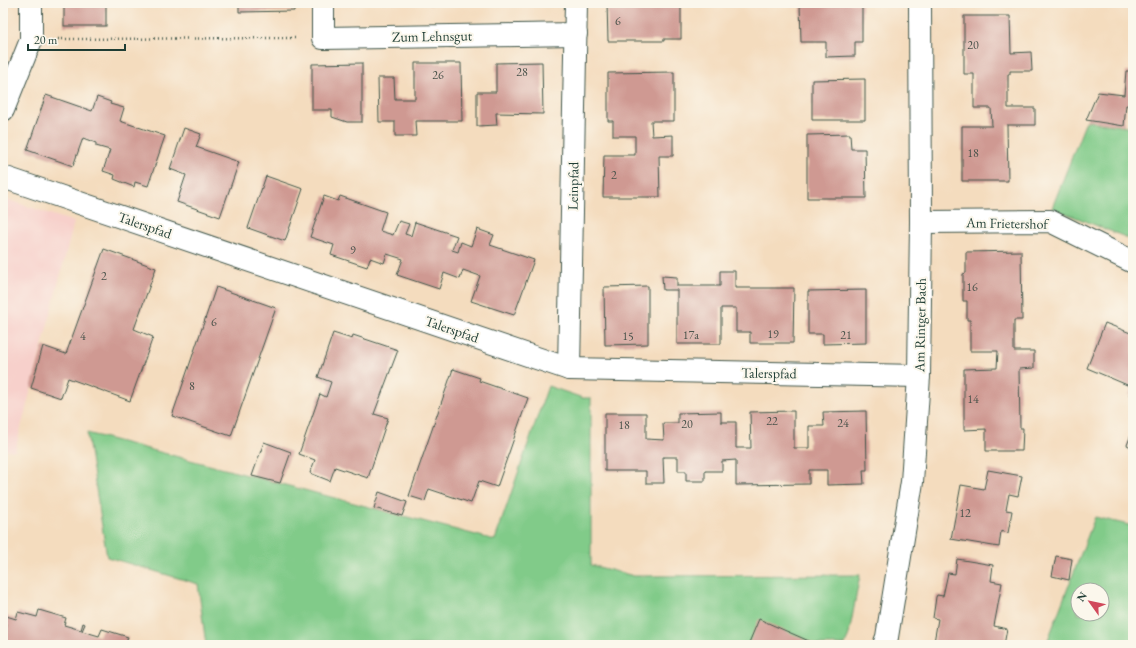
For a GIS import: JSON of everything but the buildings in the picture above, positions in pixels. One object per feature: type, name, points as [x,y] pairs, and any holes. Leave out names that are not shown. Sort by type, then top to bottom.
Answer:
[{"type":"street","points":[[3,110],[32,40],[31,3]]},
{"type":"street","points":[[323,3],[323,38]]},
{"type":"street","name":"Leinpfad","points":[[569,369],[576,3]]},
{"type":"street","name":"Am Rintger Bach","points":[[884,645],[887,637],[912,482],[919,376],[921,222],[920,3]]},
{"type":"street","name":"Zum Lehnsgut","points":[[323,38],[576,34]]},
{"type":"street","name":"Talerspfad","points":[[3,177],[569,369],[919,376]]},
{"type":"street","name":"Am Frietershof","points":[[921,222],[1050,221],[1133,262]]},
{"type":"path","points":[[32,40],[323,38]]},
{"type":"shaded area","points":[[3,198],[74,222],[15,451],[3,450]]},
{"type":"green space","points":[[1086,121],[1133,128],[1133,240],[1052,208]]},
{"type":"green space","points":[[548,386],[583,398],[591,398],[591,565],[634,576],[860,575],[849,634],[845,645],[206,645],[198,584],[107,557],[87,433],[495,540]]},
{"type":"green space","points":[[1095,517],[1133,526],[1133,645],[1046,645],[1070,582],[1070,622],[1110,622],[1110,582],[1070,582]]}]
